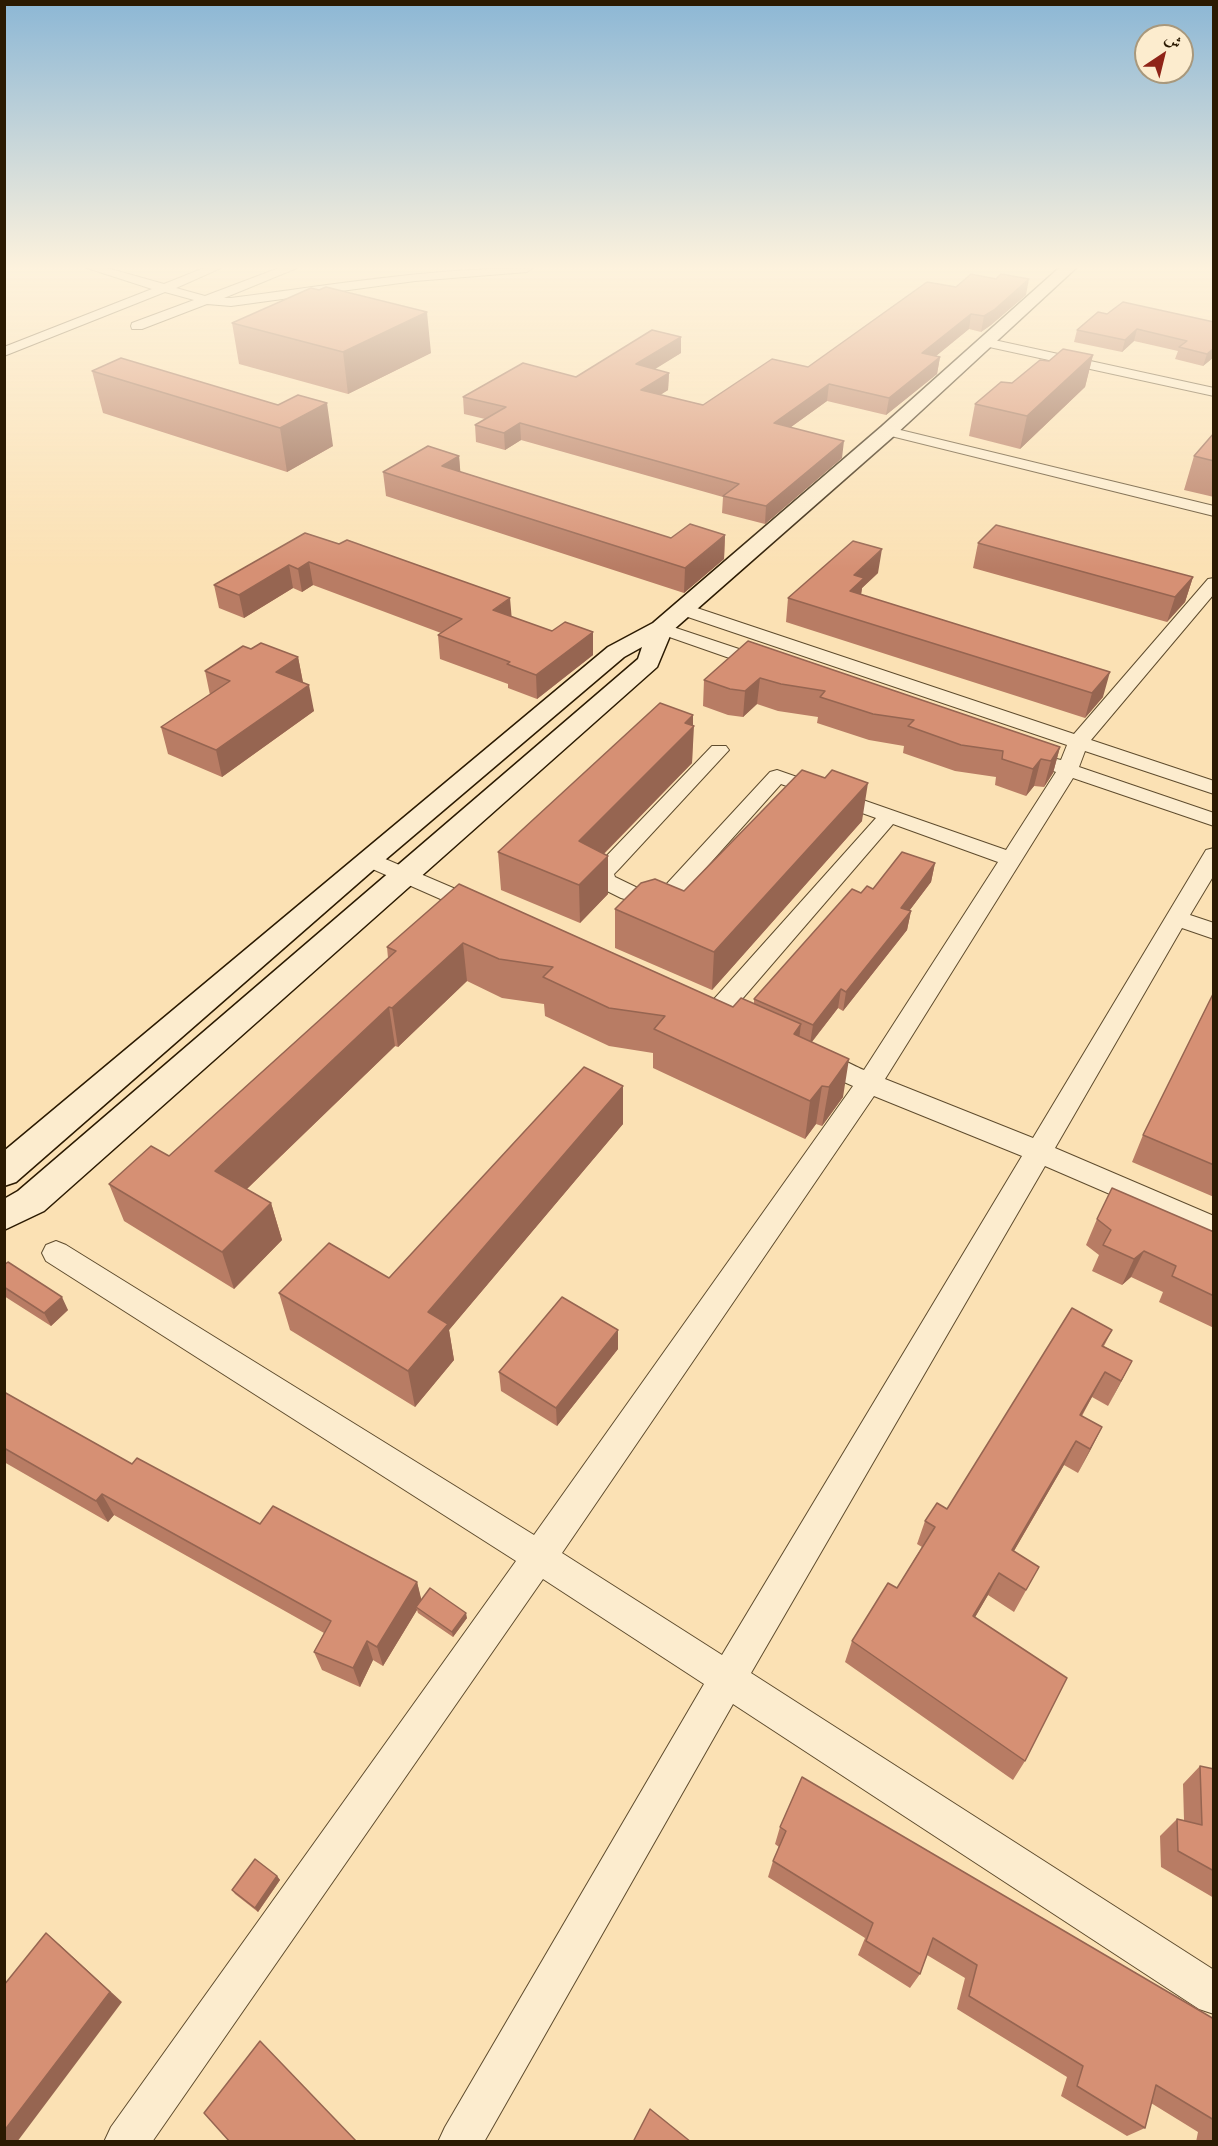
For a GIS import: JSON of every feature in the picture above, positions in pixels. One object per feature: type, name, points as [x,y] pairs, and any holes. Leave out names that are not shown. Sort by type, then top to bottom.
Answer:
[{"type":"main road","points":[[4,1172],[369,859],[616,652],[672,618],[888,431],[957,368]]},
{"type":"main road","points":[[4,1216],[31,1201],[649,662],[672,618]]},
{"type":"street","points":[[1105,368],[1214,392]]},
{"type":"street","points":[[888,431],[1214,512]]},
{"type":"street","points":[[126,2142],[539,1557],[869,1083],[1068,770],[1079,741],[1214,583]]},
{"type":"street","points":[[672,618],[785,671]]},
{"type":"street","points":[[672,618],[1079,741],[1214,788]]},
{"type":"street","points":[[719,750],[603,873],[605,881],[646,900],[658,900],[670,894],[777,776],[1011,859]]},
{"type":"street","points":[[1034,758],[1214,820]]},
{"type":"street","points":[[715,1014],[890,816]]},
{"type":"street","points":[[460,2142],[727,1680],[1214,855]]},
{"type":"street","points":[[369,859],[501,917]]},
{"type":"street","points":[[1176,918],[1214,931]]},
{"type":"street","points":[[797,1051],[1214,1228]]},
{"type":"street","points":[[56,1253],[539,1557],[1214,1994]]},
{"type":"building","points":[[98,368],[155,368],[278,405],[298,395],[327,403],[280,428],[92,371]]},
{"type":"building","points":[[514,368],[542,368],[576,377],[590,368],[651,368],[669,373],[641,390],[703,405],[758,368],[926,368],[889,398],[829,384],[774,423],[844,441],[766,506],[723,496],[739,484],[520,423],[504,433],[475,425],[506,407],[463,397]]},
{"type":"building","points":[[1030,368],[1079,368],[1027,416],[975,404],[1001,382],[1012,383]]},
{"type":"building","points":[[1214,433],[1214,461],[1194,456]]},
{"type":"building","points":[[428,446],[459,456],[442,466],[671,538],[690,524],[725,535],[685,568],[383,472]]},
{"type":"building","points":[[996,525],[1193,577],[1175,597],[978,543]]},
{"type":"building","points":[[305,533],[339,544],[347,540],[510,598],[493,610],[552,631],[565,622],[593,632],[536,675],[507,664],[510,662],[438,635],[462,619],[309,562],[298,569],[289,565],[239,595],[214,585]]},
{"type":"building","points":[[853,541],[882,549],[854,575],[864,578],[850,591],[1110,672],[1092,693],[788,598]]},
{"type":"building","points":[[748,641],[1060,747],[1051,761],[1041,759],[1033,769],[1002,759],[1003,751],[961,745],[908,726],[914,720],[873,714],[820,697],[825,691],[760,678],[745,691],[730,689],[704,680]]},
{"type":"building","points":[[261,643],[298,657],[276,672],[309,685],[216,750],[161,727],[230,681],[205,671],[243,646],[251,649]]},
{"type":"building","points":[[660,703],[693,715],[685,723],[694,726],[579,841],[608,856],[579,885],[498,852]]},
{"type":"building","points":[[802,770],[825,778],[832,770],[868,783],[714,952],[615,909],[641,883],[655,879],[684,891]]},
{"type":"building","points":[[902,852],[935,863],[901,908],[911,911],[846,992],[841,989],[813,1025],[754,999],[852,889],[861,893],[867,886],[873,889]]},
{"type":"building","points":[[459,884],[733,1007],[741,998],[801,1024],[794,1034],[849,1059],[829,1087],[822,1086],[810,1101],[654,1029],[665,1016],[609,1008],[543,977],[553,967],[499,959],[463,943],[392,1008],[389,1007],[215,1171],[271,1203],[222,1252],[109,1184],[151,1146],[169,1156],[396,951],[387,947]]},
{"type":"building","points":[[1214,992],[1214,1165],[1143,1135]]},
{"type":"building","points":[[584,1067],[623,1086],[428,1312],[448,1324],[408,1371],[279,1293],[329,1243],[389,1278]]},
{"type":"building","points":[[1112,1188],[1214,1232],[1214,1296],[1172,1276],[1176,1266],[1144,1251],[1134,1259],[1103,1245],[1111,1230],[1097,1219]]},
{"type":"building","points":[[8,1262],[62,1297],[44,1313],[4,1287],[4,1265]]},
{"type":"building","points":[[562,1297],[618,1330],[556,1408],[499,1372]]},
{"type":"building","points":[[1072,1308],[1112,1330],[1102,1346],[1132,1361],[1121,1381],[1105,1372],[1080,1415],[1102,1427],[1090,1449],[1076,1441],[1012,1550],[1039,1567],[1026,1590],[999,1573],[973,1616],[1067,1678],[1025,1761],[852,1641],[888,1583],[897,1588],[935,1527],[925,1521],[937,1503],[947,1509]]},
{"type":"building","points":[[4,1392],[132,1464],[137,1458],[260,1524],[273,1506],[417,1582],[377,1647],[367,1641],[353,1668],[314,1652],[331,1621],[102,1494],[96,1501],[4,1448]]},
{"type":"building","points":[[430,1588],[466,1613],[452,1632],[416,1607]]},
{"type":"building","points":[[1200,1766],[1214,1769],[1214,1871],[1178,1851],[1177,1819],[1202,1825]]},
{"type":"building","points":[[802,1777],[1214,2019],[1214,2120],[1156,2085],[1145,2128],[1077,2086],[1083,2066],[969,1996],[977,1965],[933,1938],[920,1974],[866,1941],[873,1923],[773,1861],[786,1831],[780,1827]]},
{"type":"building","points":[[255,1859],[277,1876],[255,1908],[232,1890]]},
{"type":"building","points":[[46,1933],[110,1992],[4,2131],[4,1985]]},
{"type":"building","points":[[260,2041],[357,2142],[230,2142],[204,2113]]},
{"type":"building","points":[[650,2109],[691,2142],[633,2142]]}]
